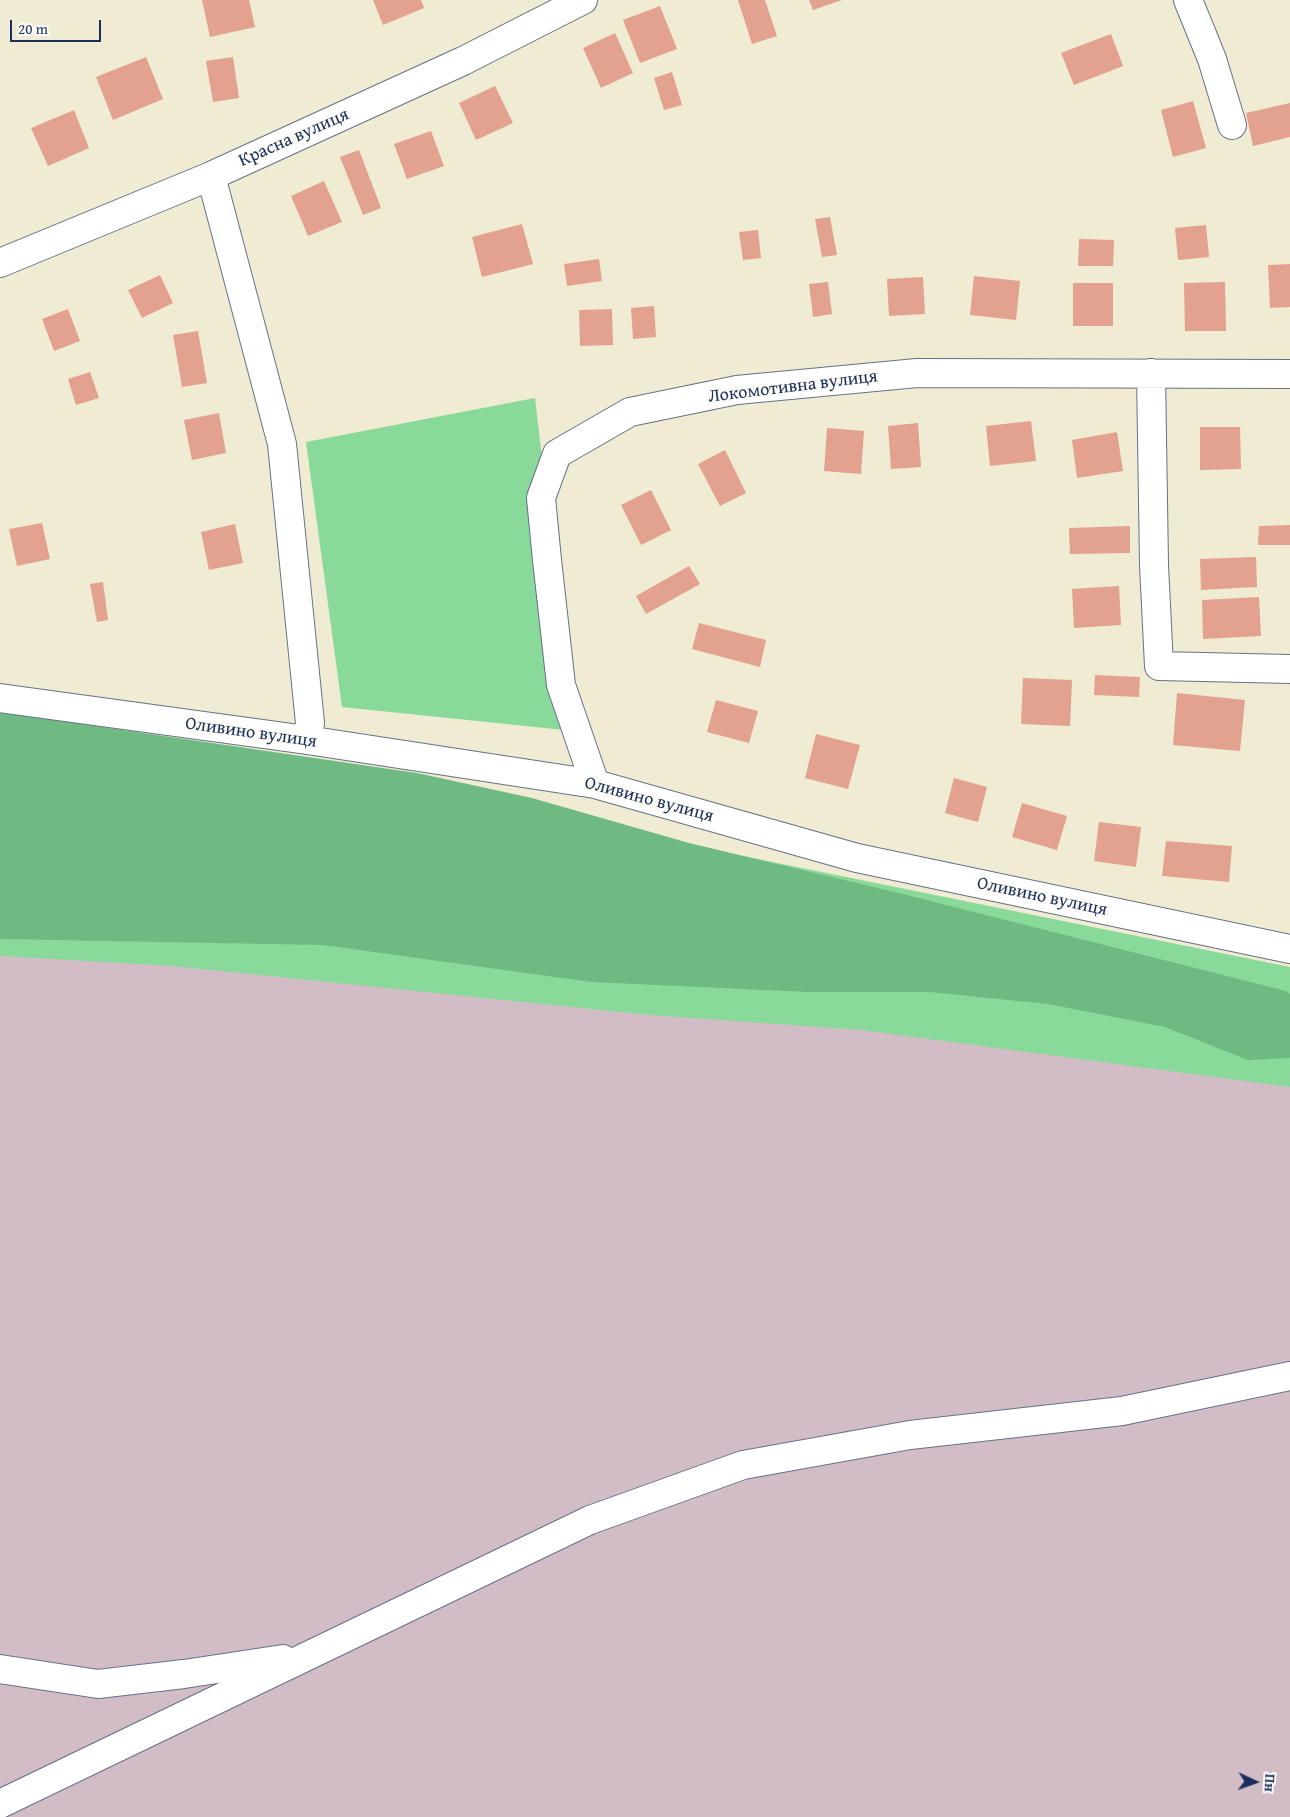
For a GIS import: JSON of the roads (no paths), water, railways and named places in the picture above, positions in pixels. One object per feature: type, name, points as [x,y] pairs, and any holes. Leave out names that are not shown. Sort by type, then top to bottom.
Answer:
[{"type":"street","name":"Красна вулиця","points":[[0,263],[211,176],[464,61],[583,0]]},
{"type":"street","points":[[1188,0],[1212,59],[1232,125]]},
{"type":"street","points":[[211,176],[282,444],[310,722],[307,740]]},
{"type":"street","name":"Локомотивна вулиця","points":[[594,784],[561,685],[549,580],[541,498],[557,454],[630,412],[737,390],[917,373],[1290,374]]},
{"type":"street","points":[[1151,373],[1154,565],[1159,666],[1290,669]]},
{"type":"street","name":"Оливино вулиця","points":[[0,698],[307,740],[594,784],[857,858],[1290,949]]},
{"type":"street","points":[[0,1804],[590,1520],[743,1465],[910,1435],[1122,1410],[1290,1376]]},
{"type":"street","points":[[0,1670],[98,1684],[184,1674],[311,1655]]}]
